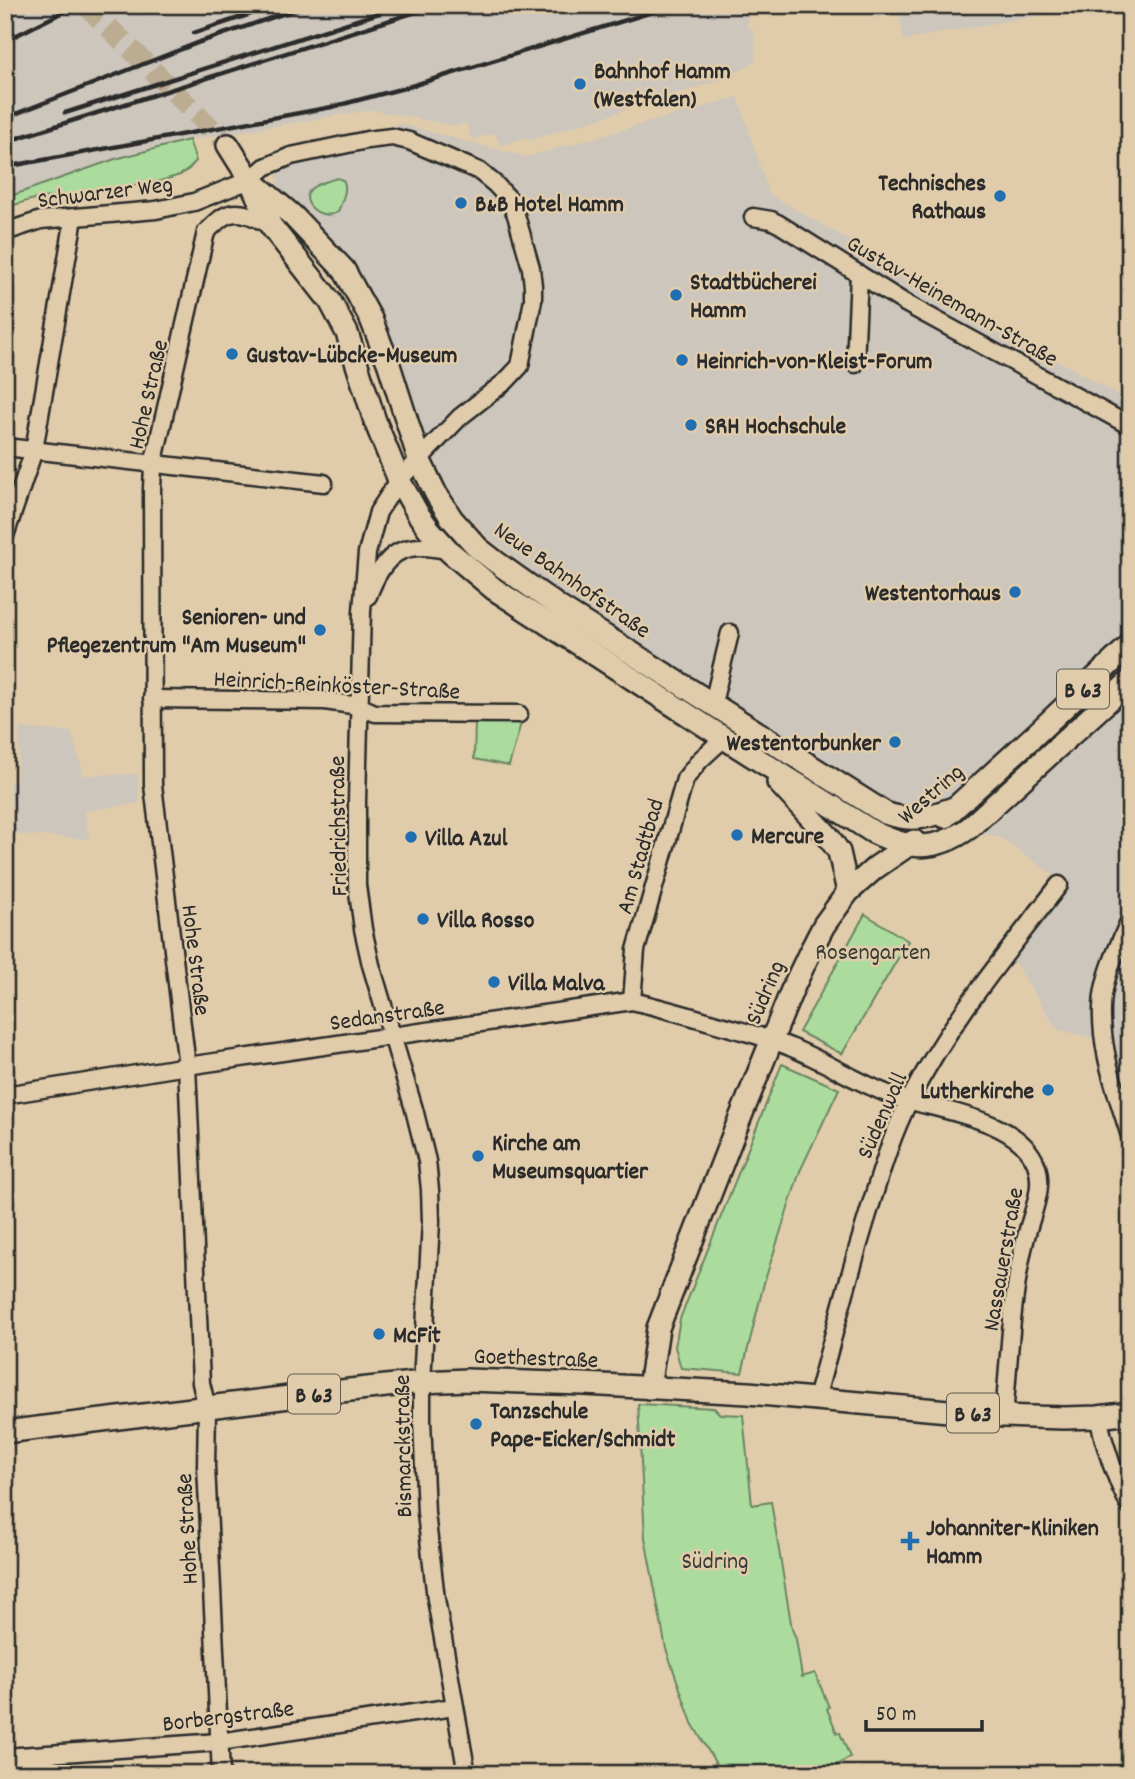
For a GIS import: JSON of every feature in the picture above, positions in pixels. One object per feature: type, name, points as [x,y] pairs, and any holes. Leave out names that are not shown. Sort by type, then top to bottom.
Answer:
[{"type":"main road","points":[[228,145],[250,180]]},
{"type":"main road","name":"Neue Bahnhofstraße","points":[[250,180],[271,226],[330,301],[347,333],[375,421],[399,480],[418,514],[450,552],[494,589],[724,738],[873,832],[908,845]]},
{"type":"main road","name":"Neue Bahnhofstraße","points":[[250,180],[293,216],[344,270],[371,319],[389,365],[419,459],[452,519],[478,548],[562,609],[885,813],[913,819],[954,808]]},
{"type":"main road","name":"Westring","points":[[908,845],[954,808],[1130,645]]},
{"type":"main road","name":"Westring","points":[[908,845],[943,843],[969,828],[1130,681]]},
{"type":"main road","points":[[757,759],[828,836],[839,852],[848,892]]},
{"type":"main road","name":"Südring","points":[[649,1388],[658,1328],[792,990],[809,954],[824,925],[848,892],[875,868],[908,845]]},
{"type":"main road","name":"Goethestraße","points":[[5,1432],[422,1382],[467,1380],[748,1393],[816,1399]]},
{"type":"main road","name":"B 63","points":[[816,1399],[1004,1416],[1064,1418],[1130,1413]]},
{"type":"street","name":"Schwarzer Weg","points":[[5,232],[41,220],[156,211],[194,201],[250,180],[265,167],[295,154],[367,140],[392,137],[409,141],[479,171],[509,199],[531,268],[533,300],[520,366],[506,381],[460,416],[419,459]]},
{"type":"street","name":"Hohe Straße","points":[[221,1774],[206,1466],[207,1408],[201,1383],[187,1066],[153,785],[152,489],[153,465],[206,232],[225,216],[237,213],[253,215],[271,226]]},
{"type":"street","name":"Gustav-Heinemann-Straße","points":[[752,217],[779,223],[905,303],[1130,426]]},
{"type":"street","points":[[5,536],[34,450],[74,218]]},
{"type":"street","points":[[855,363],[859,274]]},
{"type":"street","points":[[5,447],[324,483]]},
{"type":"street","name":"Friedrichstraße","points":[[391,1036],[370,965],[357,885],[362,611],[367,553],[378,512],[399,480],[419,459]]},
{"type":"street","name":"Friedrichstraße","points":[[362,611],[374,580],[384,565],[401,550],[431,546],[450,552]]},
{"type":"street","points":[[713,703],[730,633]]},
{"type":"street","name":"Heinrich-Reinköster-Straße","points":[[152,699],[325,701],[359,706],[375,713],[519,714]]},
{"type":"street","name":"Am Stadtbad","points":[[632,1001],[636,950],[685,779],[724,738]]},
{"type":"street","name":"Südenwall","points":[[816,1399],[887,1150],[910,1100],[935,1053],[974,995],[1059,885]]},
{"type":"street","points":[[1130,919],[1107,981],[1101,1023],[1108,1063],[1130,1136]]},
{"type":"street","name":"Sedanstraße","points":[[5,1095],[632,1001],[773,1040],[878,1089],[995,1125],[1030,1153]]},
{"type":"street","name":"Bismarckstraße","points":[[391,1036],[421,1134],[430,1190],[431,1222],[422,1382],[424,1479],[436,1599],[467,1774]]},
{"type":"street","name":"Nassauerstraße","points":[[1004,1416],[1020,1256],[1039,1187],[1035,1163],[1030,1153]]},
{"type":"street","points":[[1098,1417],[1103,1440],[1130,1507]]},
{"type":"street","name":"Borbergstraße","points":[[5,1757],[219,1742],[454,1707]]},
{"type":"shaded area","points":[[5,5],[765,5],[747,12],[748,29],[752,28],[755,38],[755,62],[727,78],[527,141],[524,138],[500,146],[495,133],[472,140],[466,123],[456,126],[371,110],[189,140],[115,159],[5,198]]},
{"type":"shaded area","points":[[872,5],[1108,5],[1091,20],[1086,14],[1073,9],[904,40],[899,12],[877,19]]},
{"type":"shaded area","points":[[738,97],[769,194],[1130,402],[1130,1090],[1111,1043],[1057,1029],[1012,958],[1066,884],[1001,838],[904,812],[581,612],[489,538],[436,482],[403,370],[357,278],[278,192],[277,167],[301,145],[401,124],[526,157]]},
{"type":"shaded area","points":[[20,728],[71,732],[84,775],[138,774],[139,803],[85,811],[89,839],[12,834],[14,806],[5,805],[5,781],[17,782]]},
{"type":"green space","points":[[189,140],[196,161],[180,175],[157,182],[30,200],[5,208],[5,198],[115,159]]},
{"type":"green space","points":[[337,178],[345,184],[338,212],[324,214],[313,209],[307,199],[311,189]]},
{"type":"green space","points":[[475,723],[521,723],[509,766],[474,759]]},
{"type":"green space","name":"Rosengarten","points":[[865,914],[908,941],[842,1054],[799,1032]]},
{"type":"green space","points":[[782,1064],[839,1089],[800,1171],[764,1283],[742,1373],[681,1368],[675,1347],[680,1319]]},
{"type":"green space","name":"Südring","points":[[638,1404],[714,1408],[720,1414],[743,1415],[752,1505],[771,1502],[802,1677],[815,1673],[837,1733],[840,1733],[850,1757],[836,1766],[840,1774],[722,1774],[692,1723],[666,1649],[645,1538]]},
{"type":"tunnel","points":[[86,5],[228,145]]},
{"type":"railway","points":[[5,41],[77,5]]},
{"type":"railway","points":[[5,118],[200,42],[309,5]]},
{"type":"railway","points":[[5,142],[438,5]]},
{"type":"railway","points":[[5,167],[332,107],[408,87],[675,5]]},
{"type":"railway","points":[[65,113],[379,13]]},
{"type":"railway","points":[[194,33],[251,14]]},
{"type":"place","name":"Bahnhof Hamm (Westfalen)","points":[[580,84]]},
{"type":"place","name":"Technisches Rathaus","points":[[1000,196]]},
{"type":"place","name":"B&B Hotel Hamm","points":[[461,203]]},
{"type":"place","name":"Stadtbücherei Hamm","points":[[676,295]]},
{"type":"place","name":"Gustav-Lübcke-Museum","points":[[232,354]]},
{"type":"place","name":"Heinrich-von-Kleist-Forum","points":[[682,360]]},
{"type":"place","name":"SRH Hochschule","points":[[691,425]]},
{"type":"place","name":"Westentorhaus","points":[[1015,592]]},
{"type":"place","name":"Senioren- und Pflegezentrum \"Am Museum\"","points":[[320,630]]},
{"type":"place","name":"Westentorbunker","points":[[895,742]]},
{"type":"place","name":"Mercure","points":[[737,835]]},
{"type":"place","name":"Villa Azul","points":[[411,837]]},
{"type":"place","name":"Villa Rosso","points":[[423,919]]},
{"type":"place","name":"Villa Malva","points":[[494,982]]},
{"type":"place","name":"Lutherkirche","points":[[1048,1090]]},
{"type":"place","name":"Kirche am Museumsquartier","points":[[478,1156]]},
{"type":"place","name":"McFit","points":[[379,1334]]},
{"type":"place","name":"Tanzschule Pape-Eicker/Schmidt","points":[[476,1424]]},
{"type":"place","name":"Johanniter-Kliniken Hamm","points":[[910,1541]]}]
